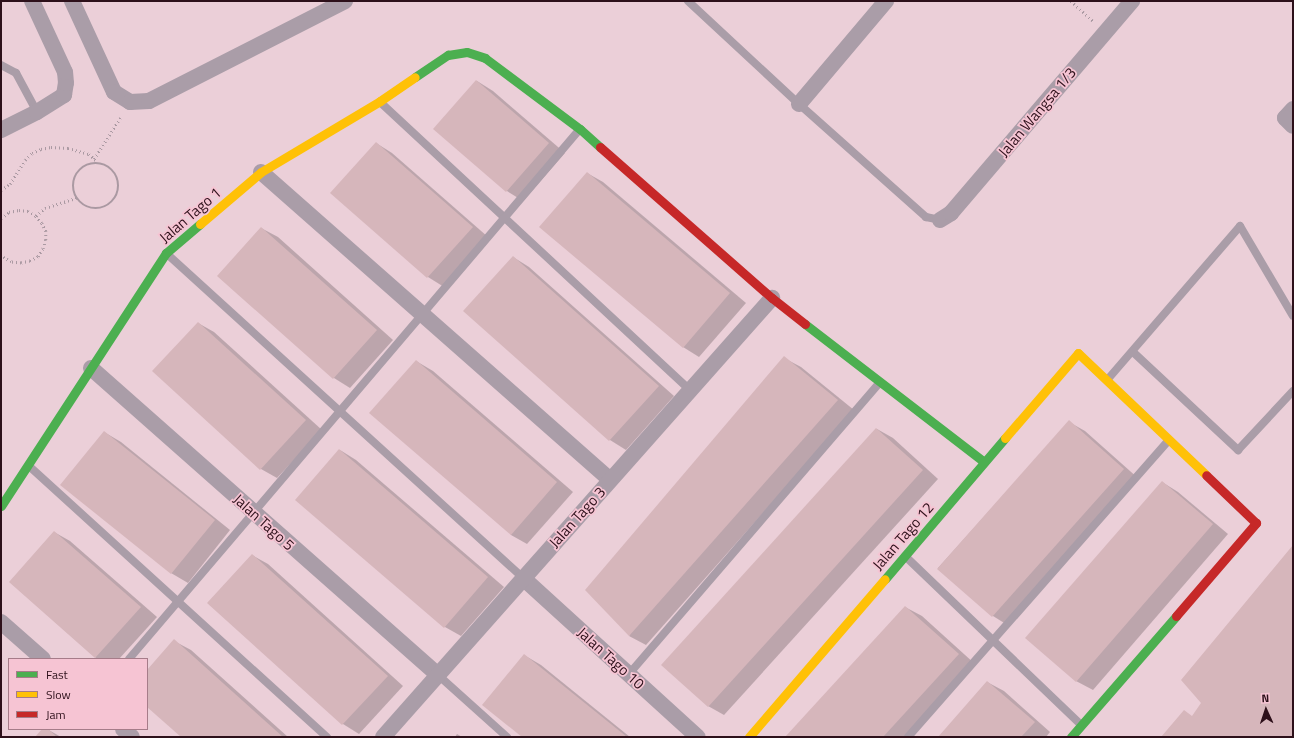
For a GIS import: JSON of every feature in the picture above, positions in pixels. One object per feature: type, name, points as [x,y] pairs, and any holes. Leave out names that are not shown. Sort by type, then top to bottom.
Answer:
[{"type":"street","points":[[1,130],[37,112],[64,95],[66,83],[65,72],[32,1]]},
{"type":"street","points":[[72,1],[114,92],[130,102],[150,101],[345,1]]},
{"type":"street","points":[[799,104],[886,1]]},
{"type":"street","name":"Jalan Wangsa 1/3","points":[[940,220],[951,213],[1132,1]]},
{"type":"street","name":"Jalan Tago 1","points":[[1,506],[166,253],[261,172],[380,101],[448,55],[467,52],[485,58],[580,129]]},
{"type":"street","points":[[580,129],[772,298],[984,462]]},
{"type":"street","points":[[261,172],[610,480]]},
{"type":"street","name":"Jalan Tago 3","points":[[383,737],[772,298]]},
{"type":"street","name":"Jalan Tago 12","points":[[749,737],[1078,353],[1107,381]]},
{"type":"street","name":"Jalan Tago 5","points":[[91,368],[438,675]]},
{"type":"street","points":[[1070,737],[1256,523],[1107,381]]},
{"type":"street","name":"Jalan Tago 10","points":[[523,578],[698,737]]},
{"type":"street","points":[[1,622],[42,658]]},
{"type":"street","points":[[124,730],[132,737]]},
{"type":"lane","points":[[688,1],[799,104],[926,217],[940,220]]},
{"type":"lane","points":[[1,65],[16,73],[37,112]]},
{"type":"lane","points":[[380,101],[690,390]]},
{"type":"lane","points":[[130,658],[580,129]]},
{"type":"lane","points":[[1107,381],[1240,226],[1293,316]]},
{"type":"lane","points":[[166,253],[523,578]]},
{"type":"lane","points":[[1132,352],[1238,450],[1293,390]]},
{"type":"lane","points":[[629,674],[880,382]]},
{"type":"lane","points":[[908,737],[1169,440]]},
{"type":"lane","points":[[28,465],[327,737]]},
{"type":"lane","points":[[904,555],[1081,725]]},
{"type":"lane","points":[[438,675],[507,737]]},
{"type":"path","points":[[1071,1],[1105,32]]},
{"type":"path","points":[[94,159],[130,102]]},
{"type":"path","points":[[1,190],[10,184],[25,160],[32,153],[51,147],[68,148],[80,151],[99,162],[110,166],[116,173],[119,180],[117,196],[109,205],[97,209],[86,206],[76,198],[73,183],[75,175],[87,164],[99,162]]},
{"type":"path","points":[[36,216],[45,208],[76,198]]},
{"type":"path","points":[[1,218],[9,212],[19,210],[28,211],[36,216],[46,231],[46,240],[43,249],[38,256],[25,262],[11,262],[2,257],[1,262]]},
{"type":"building","points":[[476,80],[549,143],[506,192],[433,129]]},
{"type":"building","points":[[376,142],[473,227],[427,278],[330,193]]},
{"type":"building","points":[[587,172],[730,293],[683,348],[539,227]]},
{"type":"building","points":[[261,227],[377,330],[333,379],[217,276]]},
{"type":"building","points":[[513,256],[659,386],[609,441],[463,311]]},
{"type":"building","points":[[198,322],[306,420],[260,470],[152,371]]},
{"type":"building","points":[[784,356],[838,400],[629,636],[585,590]]},
{"type":"building","points":[[416,360],[557,482],[511,535],[369,413]]},
{"type":"building","points":[[1069,420],[1124,469],[992,617],[937,569]]},
{"type":"building","points":[[876,428],[923,470],[708,707],[661,665]]},
{"type":"building","points":[[104,431],[215,520],[171,574],[60,485]]},
{"type":"building","points":[[339,449],[488,577],[444,628],[295,500]]},
{"type":"building","points":[[1162,481],[1213,524],[1076,682],[1025,638]]},
{"type":"building","points":[[54,531],[141,607],[95,658],[9,582]]},
{"type":"building","points":[[1293,545],[1293,737],[1161,737],[1184,710],[1192,716],[1201,703],[1181,680]]},
{"type":"building","points":[[252,554],[388,676],[342,725],[207,603]]},
{"type":"building","points":[[905,606],[959,654],[883,737],[785,737]]},
{"type":"building","points":[[174,639],[283,737],[181,737],[148,708],[148,669]]},
{"type":"building","points":[[524,654],[627,737],[522,737],[482,705]]},
{"type":"building","points":[[987,681],[1035,722],[1021,737],[938,737]]},
{"type":"building","points":[[41,730],[49,730],[57,737],[35,737]]},
{"type":"traffic: fast","points":[[415,77],[448,55],[467,52],[485,58],[580,129],[600,147]]},
{"type":"traffic: fast","points":[[1,506],[166,253],[200,224]]},
{"type":"traffic: fast","points":[[805,324],[984,462]]},
{"type":"traffic: fast","points":[[885,579],[1005,438]]},
{"type":"traffic: fast","points":[[1071,737],[1176,616]]},
{"type":"traffic: slow","points":[[200,224],[261,172],[380,101],[415,77]]},
{"type":"traffic: slow","points":[[1005,438],[1078,353],[1206,475]]},
{"type":"traffic: slow","points":[[749,737],[885,579]]},
{"type":"traffic: jam","points":[[600,147],[772,298],[805,324]]},
{"type":"traffic: jam","points":[[1176,616],[1256,523],[1206,475]]}]
